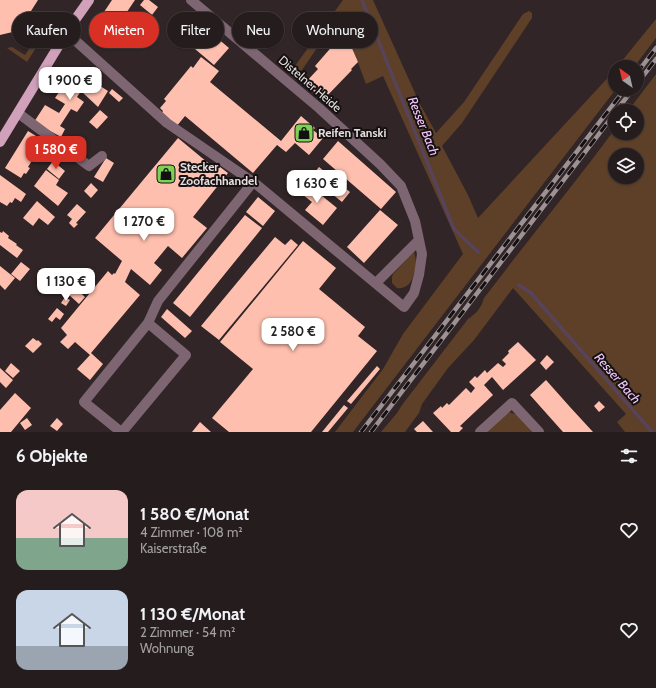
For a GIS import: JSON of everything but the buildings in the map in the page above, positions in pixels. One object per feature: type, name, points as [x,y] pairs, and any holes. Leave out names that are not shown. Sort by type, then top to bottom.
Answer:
[{"type":"main road","points":[[81,12],[89,0]]},
{"type":"main road","points":[[0,142],[58,48]]},
{"type":"street","name":"Distelner Heide","points":[[81,46],[167,123],[255,183],[404,307],[414,294],[422,254],[418,241],[415,221],[401,186],[380,164],[319,108],[191,0]]},
{"type":"street","points":[[18,113],[89,166],[102,156]]},
{"type":"street","points":[[148,323],[186,355],[122,432],[84,402],[148,323],[158,301],[255,183]]},
{"type":"street","points":[[376,283],[418,241]]},
{"type":"street","points":[[480,432],[512,403],[540,432]]},
{"type":"shaded area","points":[[343,0],[373,0],[420,104],[436,133],[464,102],[523,14],[529,11],[532,13],[532,18],[462,123],[442,146],[468,195],[478,218],[608,78],[608,96],[611,96],[353,432],[335,432],[383,369],[403,334],[463,254],[383,76],[366,84],[352,48],[378,48],[378,12],[334,12]]},
{"type":"shaded area","points":[[656,19],[656,38],[639,60],[623,60]]},
{"type":"shaded area","points":[[12,47],[25,55],[30,48],[36,48],[27,62],[7,48]]},
{"type":"shaded area","points":[[308,48],[317,48],[295,80],[289,74]]},
{"type":"shaded area","points":[[656,74],[656,432],[625,432],[617,422],[626,414],[513,288],[474,340],[448,368],[422,404],[419,413],[405,432],[381,432],[468,319],[474,315],[482,305],[484,298],[608,138],[608,140],[644,140],[644,104],[633,104],[639,96],[644,96],[644,90]]},
{"type":"shaded area","points":[[414,252],[416,263],[414,276],[408,285],[403,288],[397,288],[392,283],[393,274]]},
{"type":"shaded area","points":[[509,412],[518,415],[532,432],[483,432],[506,413]]},
{"type":"waterway","name":"Resser Bach","points":[[362,0],[454,229],[478,252]]},
{"type":"waterway","name":"Resser Bach","points":[[519,285],[531,293],[652,432]]},
{"type":"railway","points":[[644,64],[656,48]]},
{"type":"railway","points":[[644,75],[656,59]]},
{"type":"railway","points":[[361,432],[620,96]]},
{"type":"railway","points":[[621,104],[628,96]]},
{"type":"railway","points":[[371,432],[608,122]]},
{"type":"place","name":"Reifen Tanski","points":[[304,133]]},
{"type":"place","name":"Stecker Zoofachhandel","points":[[166,174]]}]
